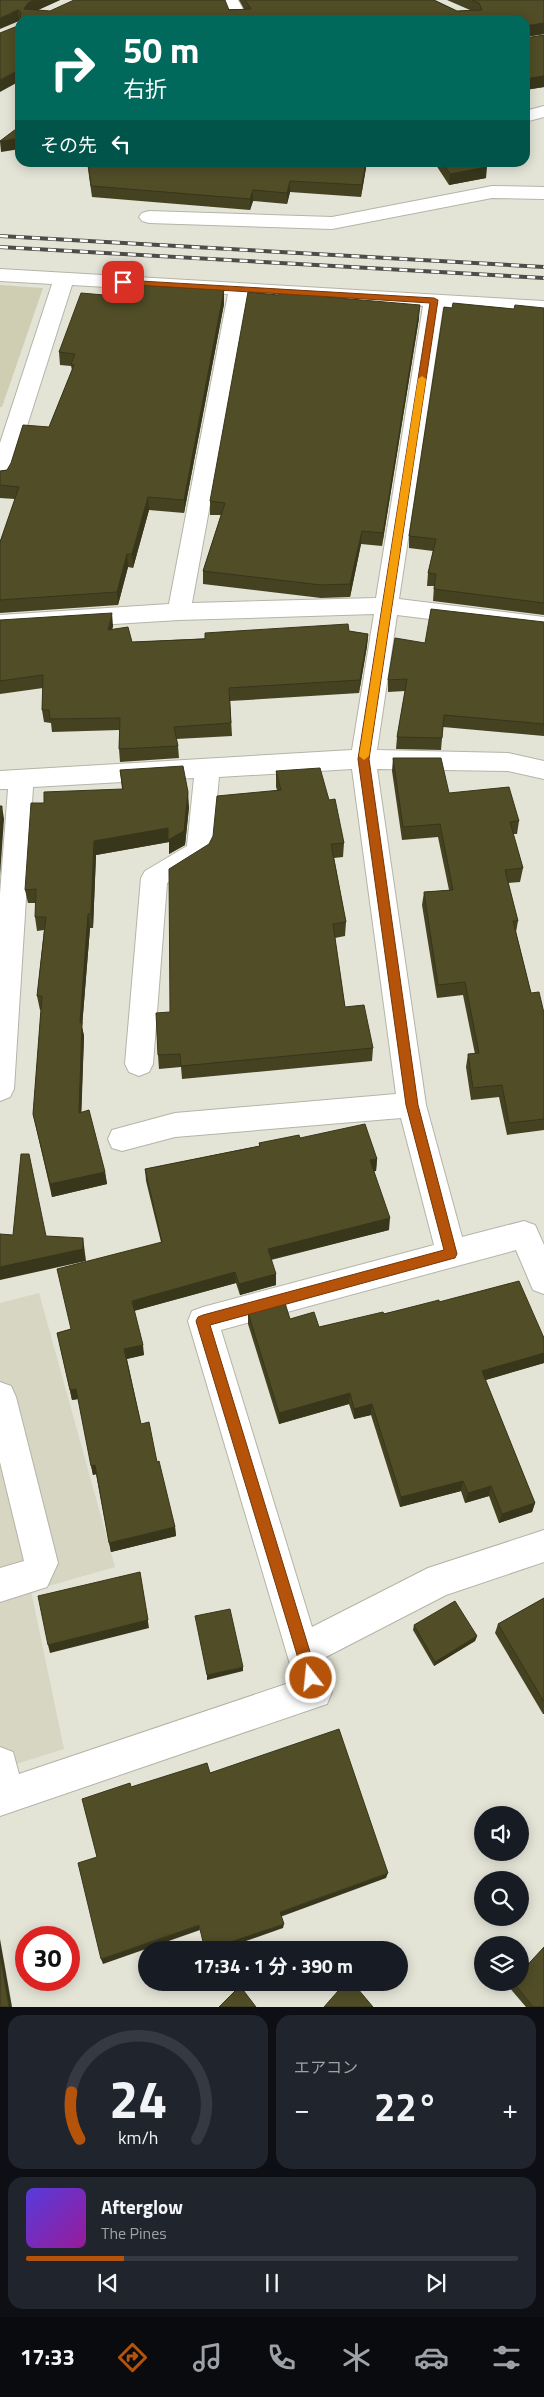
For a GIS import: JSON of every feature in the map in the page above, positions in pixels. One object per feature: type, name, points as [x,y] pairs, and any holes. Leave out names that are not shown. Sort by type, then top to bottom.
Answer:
[{"type":"street","points":[[230,0],[238,15]]},
{"type":"street","points":[[530,115],[544,111]]},
{"type":"street","points":[[149,217],[332,223],[492,192],[544,193]]},
{"type":"street","points":[[0,275],[544,307]]},
{"type":"street","points":[[0,476],[64,279]]},
{"type":"street","points":[[179,612],[239,289]]},
{"type":"street","points":[[434,300],[363,759],[412,1105],[451,1254]]},
{"type":"street","points":[[0,624],[179,612],[387,606],[544,625]]},
{"type":"street","points":[[0,1089],[10,779],[363,759],[508,762],[544,770]]},
{"type":"street","points":[[139,1064],[154,878],[199,851],[207,769]]},
{"type":"street","points":[[122,1139],[175,1125],[412,1105]]},
{"type":"street","points":[[2,1786],[315,1692],[203,1321],[524,1234],[544,1280]]},
{"type":"street","points":[[0,1397],[41,1563],[35,1575],[0,1586]]},
{"type":"street","points":[[302,1650],[440,1580],[544,1546]]},
{"type":"shaded area","points":[[0,285],[43,288],[2,407],[0,407]]},
{"type":"shaded area","points":[[39,1293],[115,1567],[31,1591],[64,1749],[0,1769],[0,1303]]},
{"type":"building","points":[[0,0],[35,0],[28,3],[24,9],[50,11],[74,0],[225,0],[229,10],[251,9],[245,0],[434,0],[457,11],[482,10],[479,3],[472,0],[544,0],[544,23],[530,25],[530,15],[21,15],[21,12],[18,10],[0,18]]},
{"type":"building","points":[[15,27],[15,72],[0,80],[0,33]]},
{"type":"building","points":[[544,35],[544,76],[530,78],[530,37]]},
{"type":"building","points":[[15,130],[15,139],[0,141]]},
{"type":"building","points":[[89,167],[365,167],[362,185],[290,181],[287,193],[253,190],[250,199],[91,186]]},
{"type":"building","points":[[445,167],[487,167],[450,174]]},
{"type":"building","points":[[108,283],[224,290],[184,500],[148,497],[132,554],[127,554],[117,592],[0,600],[0,542],[19,487],[0,485],[0,471],[7,470],[11,463],[23,425],[49,427],[74,365],[71,364],[75,354],[59,352],[81,293],[104,295]]},
{"type":"building","points":[[279,290],[328,293],[327,297],[420,305],[383,533],[362,531],[350,584],[321,585],[203,571],[225,503],[210,501],[248,292],[278,295]]},
{"type":"building","points":[[453,303],[514,309],[515,305],[544,308],[544,603],[434,589],[436,574],[428,573],[436,539],[409,536],[444,307],[452,308]]},
{"type":"building","points":[[431,609],[544,622],[544,724],[444,715],[442,738],[397,737],[407,679],[388,680],[395,638],[425,643]]},
{"type":"building","points":[[112,613],[108,630],[128,627],[132,642],[205,639],[205,633],[348,624],[349,631],[368,634],[360,680],[229,688],[231,723],[174,727],[178,746],[119,749],[120,718],[50,719],[49,710],[42,710],[43,675],[0,681],[0,620]]},
{"type":"building","points":[[393,758],[441,758],[449,793],[509,787],[519,821],[510,822],[523,868],[505,870],[518,921],[513,921],[531,993],[539,992],[544,1013],[544,1119],[509,1123],[502,1085],[473,1088],[468,1054],[479,1053],[465,982],[438,985],[424,892],[453,890],[440,824],[403,827]]},
{"type":"building","points":[[183,766],[188,792],[184,831],[168,840],[168,828],[94,841],[91,914],[88,914],[80,1023],[82,1022],[79,1113],[89,1110],[105,1172],[50,1184],[33,1114],[42,996],[37,996],[46,917],[35,917],[36,889],[25,890],[31,803],[44,803],[44,792],[123,789],[120,770]]},
{"type":"building","points":[[320,768],[329,800],[335,799],[344,843],[331,844],[346,922],[333,924],[345,1007],[364,1005],[373,1048],[181,1066],[180,1054],[158,1055],[156,1013],[170,1012],[169,869],[209,844],[213,836],[217,796],[281,790],[276,771]]},
{"type":"building","points":[[0,806],[2,806],[0,829]]},
{"type":"building","points":[[365,1124],[377,1159],[370,1160],[390,1218],[268,1249],[276,1274],[239,1284],[235,1272],[132,1301],[143,1345],[124,1349],[141,1424],[149,1422],[157,1462],[159,1461],[175,1527],[109,1543],[95,1465],[91,1466],[76,1389],[70,1390],[57,1333],[71,1329],[57,1269],[162,1242],[145,1169],[260,1146],[259,1143],[299,1135],[300,1138]]},
{"type":"building","points":[[21,1154],[29,1154],[46,1236],[83,1238],[83,1249],[0,1267],[0,1234],[13,1235]]},
{"type":"building","points":[[519,1281],[544,1338],[544,1353],[482,1371],[535,1503],[502,1514],[491,1486],[468,1493],[463,1481],[401,1497],[372,1404],[354,1409],[350,1393],[279,1413],[248,1313],[285,1303],[290,1319],[314,1312],[319,1327],[383,1312],[384,1314],[439,1300],[439,1302]]},
{"type":"building","points":[[140,1572],[148,1620],[48,1645],[38,1596]]},
{"type":"building","points":[[544,1598],[544,1702],[498,1624]]},
{"type":"building","points":[[455,1601],[477,1636],[435,1662],[414,1625]]},
{"type":"building","points":[[230,1609],[243,1667],[207,1675],[195,1616]]},
{"type":"building","points":[[339,1729],[388,1873],[280,1912],[284,1924],[233,1941],[203,1941],[199,1925],[153,1941],[138,1941],[138,1946],[101,1959],[78,1863],[97,1857],[82,1799],[130,1783],[131,1787],[207,1763],[210,1773]]},
{"type":"building","points":[[544,1947],[544,2007],[533,2007],[520,1991],[529,1991],[529,1963]]},
{"type":"building","points":[[0,1954],[9,2007],[0,2007]]},
{"type":"building","points":[[235,1991],[244,1991],[256,2007],[219,2007]]},
{"type":"building","points":[[338,1991],[360,1991],[373,2007],[324,2007]]},
{"type":"railway","points":[[0,236],[544,267]]},
{"type":"railway","points":[[0,247],[544,278]]},
{"type":"slow traffic","points":[[364,756],[422,379]]},
{"type":"route","points":[[123,282],[434,300],[363,759],[412,1105],[451,1254],[203,1321],[311,1678]]}]
